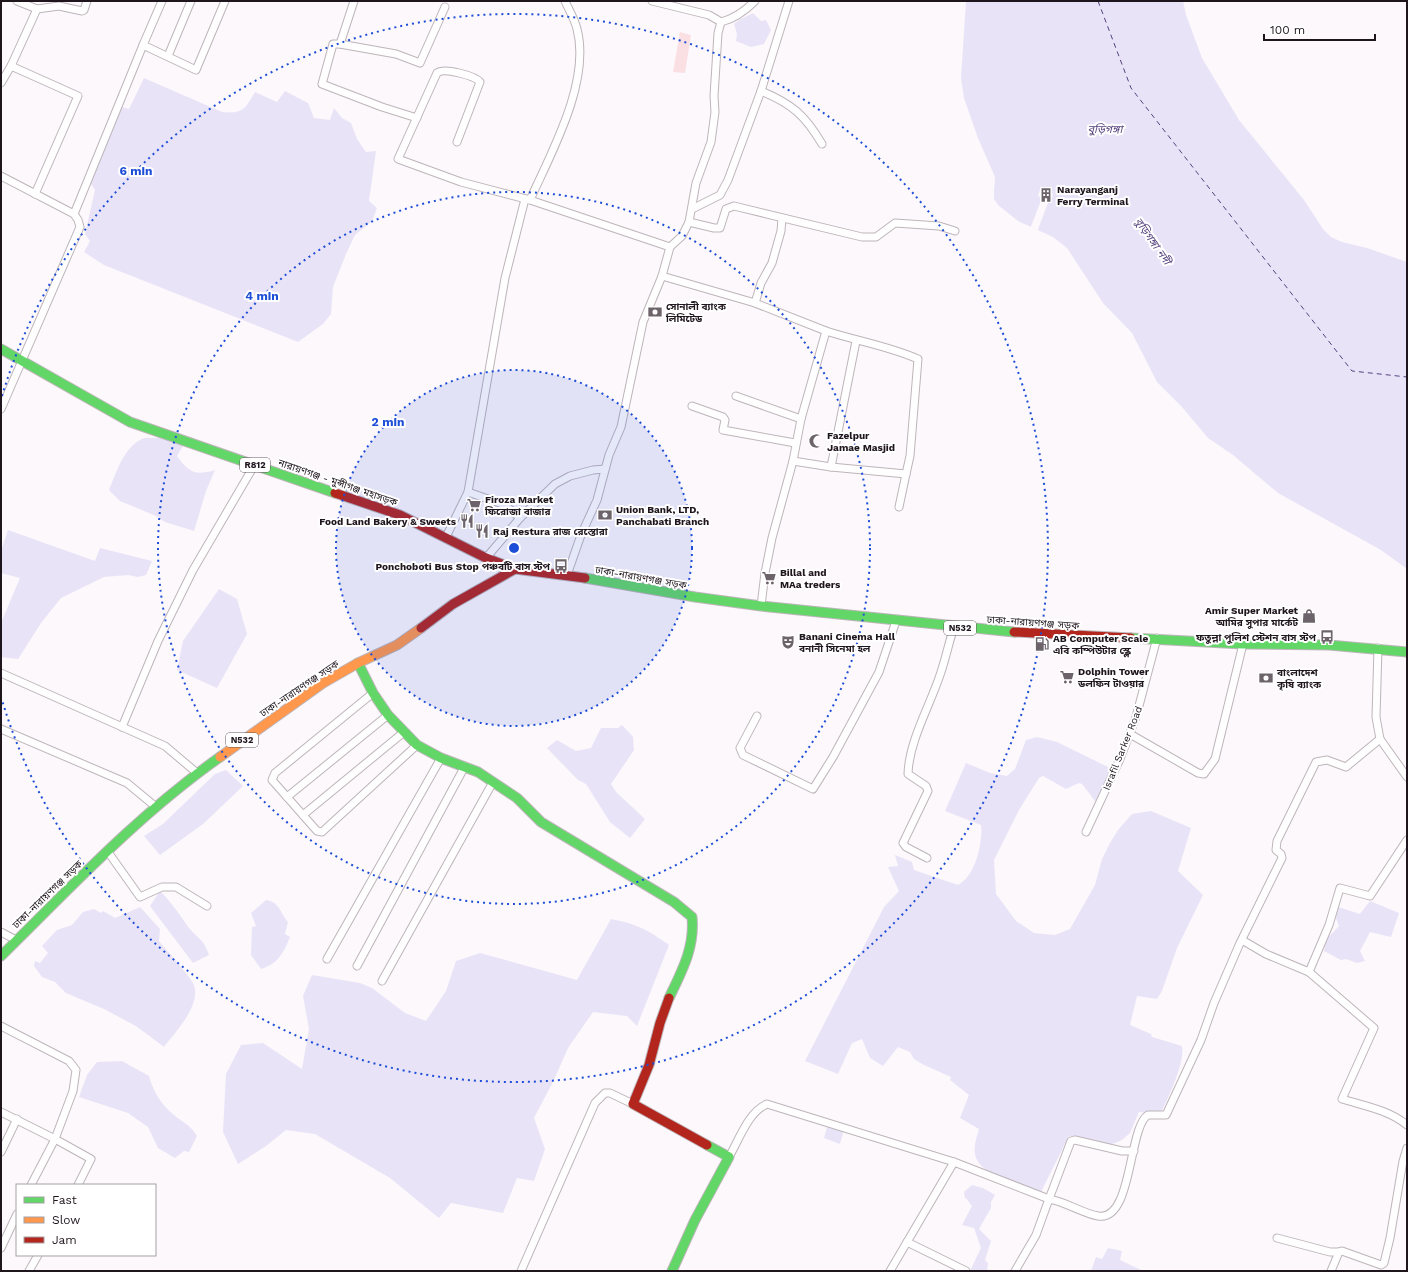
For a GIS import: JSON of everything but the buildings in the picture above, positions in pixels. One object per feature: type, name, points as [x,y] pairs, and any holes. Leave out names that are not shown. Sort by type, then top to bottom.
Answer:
[{"type":"main road","name":"নারায়ণগঞ্জ - মুন্সীগঞ্জ মহাসড়ক","points":[[1,349],[130,422],[400,515],[486,558],[515,569]]},
{"type":"main road","name":"ঢাকা-নারায়ণগঞ্জ সড়ক","points":[[1,956],[156,807],[197,773],[323,683],[358,663],[397,645],[453,604],[515,569],[567,575],[695,598],[954,627],[1044,635],[1157,638],[1243,644],[1378,648],[1407,652]]},
{"type":"main road","points":[[358,663],[373,693],[388,715],[417,745],[441,758],[465,766],[493,782],[517,798],[541,822],[674,902],[692,917],[694,922],[691,942],[685,964],[665,1007],[648,1065],[633,1104],[729,1157],[695,1220],[672,1271]]},
{"type":"street","points":[[17,1],[37,9],[59,6],[83,11],[87,1]]},
{"type":"street","points":[[74,214],[162,1]]},
{"type":"street","points":[[168,56],[191,1]]},
{"type":"street","points":[[143,45],[197,69],[225,1]]},
{"type":"street","points":[[340,44],[354,1]]},
{"type":"street","points":[[446,537],[468,492],[505,278],[528,199],[569,114],[580,53],[577,29],[565,1]]},
{"type":"street","points":[[652,1],[709,15],[721,22],[726,21],[748,8],[755,1]]},
{"type":"street","points":[[692,209],[720,195],[728,180],[761,92],[789,1]]},
{"type":"street","points":[[417,118],[382,108],[322,84],[333,44],[396,54],[420,63],[445,7]]},
{"type":"street","points":[[1,83],[11,66],[37,9]]},
{"type":"street","points":[[567,575],[581,535],[597,500],[605,469],[624,418],[643,322],[662,276],[670,247],[682,236],[689,222],[696,183],[711,142],[715,112],[714,96],[718,33],[721,22]]},
{"type":"street","points":[[11,66],[78,96],[35,194]]},
{"type":"street","points":[[457,142],[479,85],[479,81],[460,73],[439,71],[398,159],[460,182],[528,199],[670,247]]},
{"type":"street","points":[[761,92],[792,107],[810,125],[822,144]]},
{"type":"street","points":[[1,176],[74,214],[80,226],[1,409]]},
{"type":"street","points":[[689,222],[720,228],[726,209],[734,206],[862,237],[876,237],[895,223],[939,226],[955,231]]},
{"type":"street","points":[[755,303],[761,283],[772,263],[781,231],[782,218]]},
{"type":"street","points":[[662,276],[755,303],[826,331],[856,341],[902,352],[918,359],[910,456],[899,507]]},
{"type":"street","points":[[761,606],[765,573],[793,461],[800,419],[826,331]]},
{"type":"street","points":[[831,467],[856,341]]},
{"type":"street","points":[[736,396],[800,419]]},
{"type":"street","points":[[692,406],[723,417],[725,420],[723,430],[795,443]]},
{"type":"street","points":[[793,461],[831,467],[906,474]]},
{"type":"street","points":[[122,727],[158,641],[186,584],[255,464]]},
{"type":"street","points":[[486,558],[520,518],[555,484],[570,476],[593,470],[605,469]]},
{"type":"street","points":[[468,492],[505,505],[520,518]]},
{"type":"street","points":[[757,716],[740,748],[743,755],[813,789],[833,757],[879,672],[896,621]]},
{"type":"street","points":[[927,858],[906,847],[903,842],[928,791],[926,786],[908,774],[908,765],[923,718],[941,672],[954,627]]},
{"type":"street","name":"Israfil Sarker Road","points":[[1086,832],[1130,734],[1141,700],[1157,638]]},
{"type":"street","points":[[1130,734],[1198,773],[1204,774],[1208,772],[1215,759],[1243,644]]},
{"type":"street","points":[[1378,648],[1376,717],[1380,739],[1407,777]]},
{"type":"street","points":[[1,673],[165,746],[197,773]]},
{"type":"street","points":[[373,693],[272,776],[272,780],[317,831],[322,832],[417,745]]},
{"type":"street","points":[[287,797],[388,715]]},
{"type":"street","points":[[1,729],[127,783],[156,807]]},
{"type":"street","points":[[303,815],[404,732]]},
{"type":"street","points":[[729,1157],[754,1112],[761,1106],[767,1104],[954,1162],[1049,1199],[1099,1216],[1108,1215],[1113,1210],[1127,1186],[1142,1120],[1148,1115],[1166,1115],[1169,1111],[1201,1040],[1214,1003],[1242,940],[1282,858],[1281,854],[1276,850],[1277,841],[1316,762],[1327,760],[1346,766],[1380,739]]},
{"type":"street","points":[[327,959],[441,758]]},
{"type":"street","points":[[357,966],[465,766]]},
{"type":"street","points":[[382,981],[493,782]]},
{"type":"street","points":[[1309,972],[1329,925],[1340,888],[1370,896],[1407,840]]},
{"type":"street","points":[[108,852],[140,897],[162,887],[176,887],[207,906]]},
{"type":"street","points":[[1,932],[16,940]]},
{"type":"street","points":[[1242,940],[1266,954],[1309,972],[1374,1028],[1342,1099],[1396,1116],[1407,1125]]},
{"type":"street","points":[[1,1026],[69,1061],[76,1070],[73,1090],[31,1184]]},
{"type":"street","points":[[521,1271],[595,1103],[605,1093],[610,1093],[633,1104]]},
{"type":"street","points":[[1,1112],[92,1159],[79,1184]]},
{"type":"street","points":[[1,1152],[18,1120]]},
{"type":"street","points":[[1015,1271],[1036,1235],[1071,1141],[1075,1140],[1122,1151],[1134,1151]]},
{"type":"street","points":[[1277,1238],[1330,1252],[1342,1251],[1381,1265],[1384,1263],[1390,1238],[1403,1161],[1407,1148]]},
{"type":"street","points":[[890,1271],[954,1162]]},
{"type":"street","points":[[1,1248],[16,1216]]},
{"type":"street","points":[[907,1242],[966,1271]]},
{"type":"street","points":[[1331,1271],[1339,1252]]},
{"type":"street","points":[[29,1271],[37,1256]]},
{"type":"shaded area","points":[[680,32],[691,35],[685,73],[673,72]]},
{"type":"water","name":"বুড়িগঙ্গা","points":[[966,1],[1183,1],[1186,15],[1202,58],[1239,120],[1304,200],[1323,229],[1331,237],[1342,242],[1367,248],[1407,262],[1407,569],[1381,550],[1278,493],[1233,455],[1208,438],[1182,407],[1157,382],[1132,333],[1103,303],[1067,248],[1053,237],[1018,221],[998,205],[994,199],[995,177],[978,138],[964,98],[961,78]]},
{"type":"water","points":[[753,13],[761,21],[766,20],[771,30],[764,44],[751,47],[736,41],[737,34],[734,24]]},
{"type":"water","points":[[144,78],[222,112],[235,112],[243,109],[249,103],[255,92],[277,102],[285,91],[308,103],[314,118],[330,120],[334,108],[342,118],[351,123],[357,139],[366,152],[376,151],[369,201],[377,208],[372,221],[355,235],[346,254],[333,287],[331,314],[323,324],[298,342],[104,265],[84,252],[90,241],[85,234],[95,190],[89,181],[118,106],[129,109]]},
{"type":"water","points":[[144,438],[161,438],[183,446],[177,456],[185,466],[193,471],[202,473],[215,470],[206,491],[194,531],[165,522],[156,516],[120,501],[109,490],[118,467],[126,453],[137,442]]},
{"type":"water","points":[[8,530],[95,561],[100,548],[152,561],[146,575],[138,577],[128,575],[104,577],[61,598],[41,623],[18,659],[1,657],[1,623],[20,578],[1,573],[1,551]]},
{"type":"water","points":[[219,589],[237,599],[247,634],[217,688],[177,670],[183,641]]},
{"type":"water","points":[[622,725],[633,737],[634,750],[611,784],[616,792],[645,819],[630,838],[610,822],[586,784],[578,780],[547,748],[557,740],[576,751],[591,748],[601,728],[618,728]]},
{"type":"water","points":[[1037,737],[1057,742],[1112,769],[1099,801],[1095,801],[1082,784],[1079,783],[1066,789],[1043,776],[1039,778],[1019,810],[994,860],[996,894],[1016,921],[1034,933],[1055,935],[1070,929],[1095,885],[1102,859],[1118,830],[1132,814],[1151,811],[1191,828],[1178,871],[1203,895],[1177,948],[1162,991],[1157,999],[1137,996],[1130,1025],[1151,1034],[1152,1037],[1182,1046],[1181,1062],[1160,1115],[1139,1112],[1130,1133],[1122,1140],[1110,1145],[1097,1141],[1090,1143],[1069,1136],[1040,1194],[986,1170],[977,1161],[975,1156],[975,1146],[979,1129],[960,1118],[969,1095],[950,1080],[951,1077],[914,1059],[910,1052],[898,1047],[883,1066],[870,1058],[862,1039],[852,1043],[838,1074],[805,1061],[884,907],[899,891],[888,867],[898,866],[895,855],[912,862],[914,870],[958,885],[964,881],[969,875],[977,859],[981,841],[981,825],[945,811],[966,763],[990,773],[1007,776],[1015,769],[1026,740]]},
{"type":"water","points":[[226,770],[243,786],[203,824],[160,855],[144,836],[163,824],[215,774]]},
{"type":"water","points":[[160,891],[172,904],[189,928],[203,942],[209,955],[193,963],[150,906]]},
{"type":"water","points":[[266,900],[271,901],[279,908],[288,922],[285,934],[290,937],[280,957],[272,964],[261,969],[251,955],[252,927],[256,926],[251,913]]},
{"type":"water","points":[[1370,901],[1399,913],[1391,937],[1370,932],[1360,951],[1365,961],[1357,963],[1346,959],[1341,960],[1324,951],[1326,940],[1339,926],[1336,918],[1338,907],[1360,914]]},
{"type":"water","points":[[140,907],[160,929],[159,941],[194,985],[194,1001],[190,1010],[186,1018],[164,1047],[136,1026],[104,1009],[66,993],[55,982],[42,977],[34,966],[35,961],[40,963],[48,953],[42,946],[57,930],[72,925],[83,912],[94,909],[101,913],[103,911],[115,918]]},
{"type":"water","points":[[611,919],[642,928],[669,945],[637,1026],[627,1016],[593,1012],[568,1048],[554,1080],[534,1118],[545,1149],[534,1181],[517,1178],[503,1213],[451,1203],[439,1218],[390,1178],[315,1134],[286,1130],[266,1146],[238,1164],[223,1132],[226,1074],[241,1045],[263,1043],[302,1069],[309,1029],[303,996],[312,975],[360,983],[372,988],[405,1013],[426,1021],[446,991],[456,961],[480,953],[577,980]]},
{"type":"water","points":[[122,1061],[149,1076],[157,1096],[165,1107],[194,1131],[197,1136],[189,1152],[184,1151],[175,1158],[158,1148],[148,1127],[128,1113],[79,1097],[87,1075],[97,1062]]},
{"type":"water","points":[[828,1124],[844,1129],[840,1144],[824,1138]]},
{"type":"water","points":[[972,1185],[983,1188],[995,1195],[991,1202],[991,1208],[979,1229],[991,1241],[985,1260],[988,1263],[987,1271],[970,1271],[981,1248],[974,1228],[962,1225],[972,1206],[966,1198],[965,1199],[964,1192]]},
{"type":"water","points":[[1108,1248],[1122,1251],[1120,1260],[1143,1271],[1091,1271],[1096,1257],[1102,1259]]},
{"type":"pier","points":[[1040,189],[1053,194],[1051,201],[1049,200],[1037,232],[1030,229],[1042,198],[1038,196]]},
{"type":"ferry route","points":[[1098,1],[1131,88],[1352,371],[1407,377]]},
{"type":"traffic: fast","points":[[1,349],[130,422],[335,493]]},
{"type":"traffic: fast","points":[[585,578],[695,597],[761,606],[1014,632]]},
{"type":"traffic: fast","points":[[1131,638],[1243,644],[1329,645],[1407,652]]},
{"type":"traffic: fast","points":[[358,663],[373,693],[388,715],[417,745],[441,758],[478,772],[517,798],[541,822],[674,902],[692,917],[692,939],[683,968],[669,998]]},
{"type":"traffic: fast","points":[[1,956],[106,852],[161,802],[220,757]]},
{"type":"traffic: fast","points":[[672,1271],[695,1220],[729,1157],[707,1145]]},
{"type":"traffic: slow","points":[[220,757],[323,683],[358,663],[397,645],[421,628]]},
{"type":"traffic: jam","points":[[335,493],[400,515],[486,558],[515,569]]},
{"type":"traffic: jam","points":[[421,628],[453,604],[515,569],[585,578]]},
{"type":"traffic: jam","points":[[1014,632],[1131,638]]},
{"type":"traffic: jam","points":[[669,998],[660,1023],[649,1065],[633,1104],[707,1145]]},
{"type":"place","name":"Narayanganj Ferry Terminal","points":[[1046,195]]},
{"type":"place","name":"সোনালী ব্যাংক লিমিটেড","points":[[655,312]]},
{"type":"place","name":"Fazelpur Jamae Masjid","points":[[816,441]]},
{"type":"place","name":"Firoza Market ফিরোজা বাজার","points":[[474,505]]},
{"type":"place","name":"Union Bank, LTD, Panchabati Branch","points":[[605,515]]},
{"type":"place","name":"Food Land Bakery & Sweets","points":[[467,521]]},
{"type":"place","name":"Raj Restura রাজ রেস্তোরা","points":[[482,531]]},
{"type":"place","name":"Ponchoboti Bus Stop পঞ্চবটি বাস স্টপ","points":[[561,566]]},
{"type":"place","name":"Billal and MAa treders","points":[[769,578]]},
{"type":"place","name":"Amir Super Market আমির সুপার মার্কেট","points":[[1309,616]]},
{"type":"place","name":"ফতুল্লা পুলিশ স্টেশন বাস স্টপ","points":[[1327,637]]},
{"type":"place","name":"Banani Cinema Hall বনানী সিনেমা হল","points":[[788,642]]},
{"type":"place","name":"AB Computer Scale এবি কম্পিউটার স্কেল","points":[[1042,644]]},
{"type":"place","name":"Dolphin Tower ডলফিন টাওয়ার","points":[[1067,677]]},
{"type":"place","name":"বাংলাদেশ কৃষি ব্যাংক","points":[[1266,678]]},
{"type":"water label","name":"বুড়িগঙ্গা নদী","points":[[1153,241]]}]
